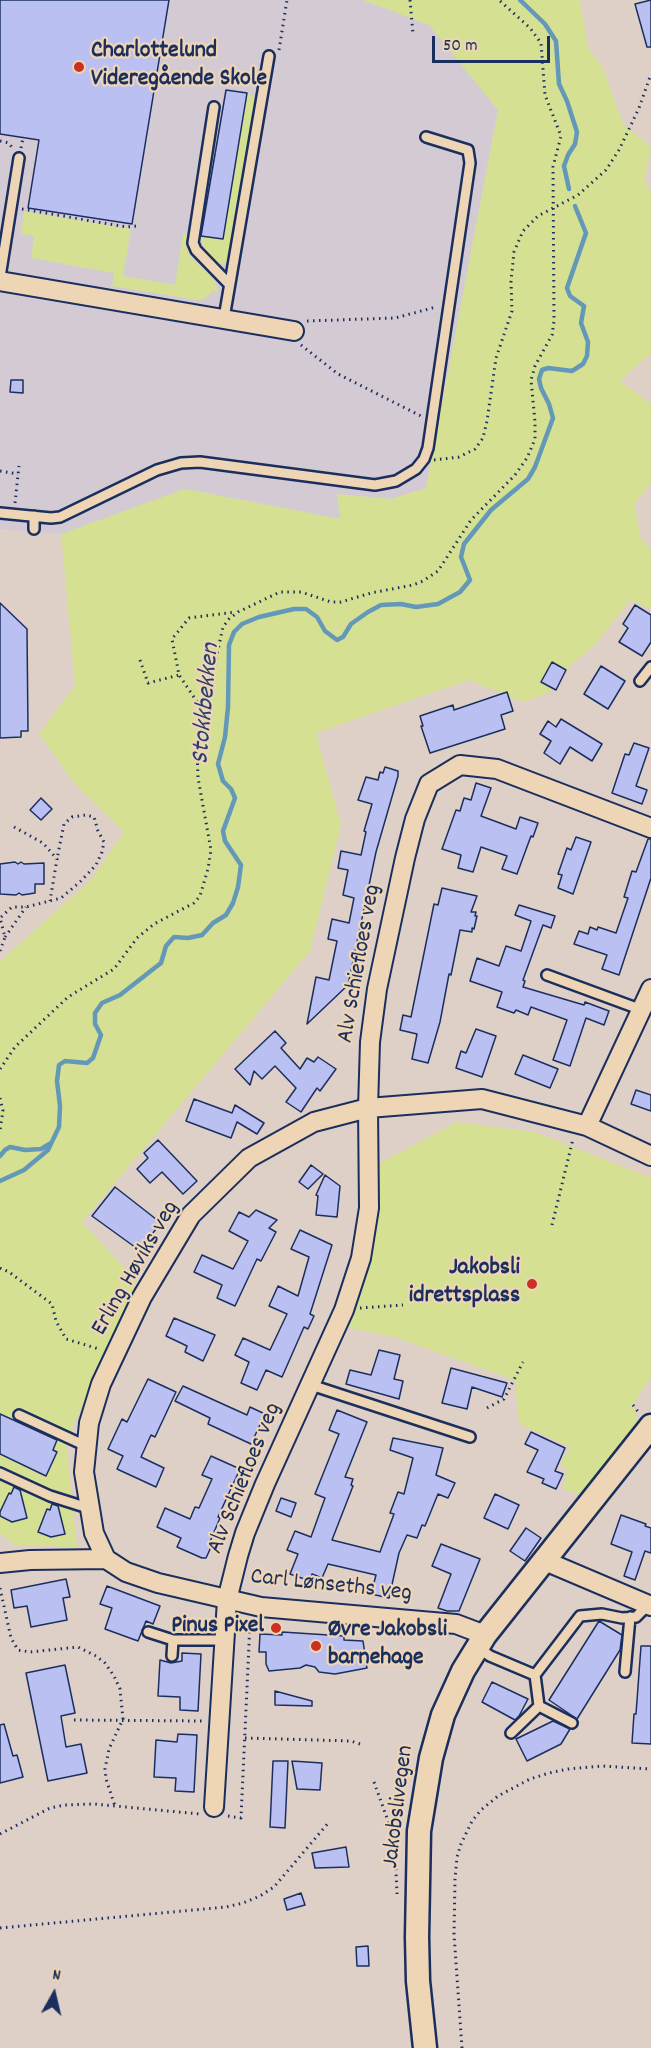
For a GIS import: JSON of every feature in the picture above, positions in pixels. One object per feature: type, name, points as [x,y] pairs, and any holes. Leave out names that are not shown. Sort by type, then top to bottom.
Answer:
[{"type":"street","points":[[0,279],[69,288],[224,318],[300,325]]},
{"type":"street","name":"Alv Schiefloes veg","points":[[212,1812],[227,1600],[245,1533],[264,1484],[344,1310],[361,1258],[369,1208],[370,1042],[382,966],[405,858],[415,819],[429,784],[460,765],[497,769],[651,828]]},
{"type":"street","points":[[582,1125],[651,989]]},
{"type":"street","name":"Erling Høviks veg","points":[[106,1559],[94,1533],[88,1508],[84,1472],[89,1423],[101,1384],[142,1297],[191,1215],[249,1158],[314,1122],[368,1108],[482,1099],[582,1125],[651,1156]]},
{"type":"street","name":"Jakobslivegen","points":[[425,2048],[418,1981],[419,1831],[436,1736],[452,1694],[481,1641],[651,1426]]},
{"type":"street","points":[[0,1563],[30,1560],[106,1559]]},
{"type":"street","name":"Carl Lønseths veg","points":[[106,1559],[126,1572],[158,1583],[227,1600],[303,1611],[456,1624],[481,1641]]},
{"type":"street","points":[[545,1561],[649,1606]]},
{"type":"lane","points":[[224,318],[269,56]]},
{"type":"lane","points":[[214,107],[193,243],[196,250],[229,284]]},
{"type":"lane","points":[[4,524],[6,514],[51,518],[69,514],[157,470],[181,463],[200,462],[375,485],[396,482],[416,469],[424,459],[428,448],[470,163],[468,150],[426,137]]},
{"type":"lane","points":[[0,279],[19,158]]},
{"type":"lane","points":[[34,516],[34,529]]},
{"type":"lane","points":[[640,681],[651,667]]},
{"type":"lane","points":[[547,975],[642,1010]]},
{"type":"lane","name":"Alv Schiefloes veg","points":[[310,1385],[470,1437]]},
{"type":"lane","points":[[19,1415],[86,1446]]},
{"type":"lane","points":[[0,1473],[50,1496],[88,1508]]},
{"type":"lane","points":[[539,1706],[535,1675],[580,1616],[602,1614],[636,1617],[649,1606]]},
{"type":"lane","points":[[625,1672],[630,1617]]},
{"type":"lane","points":[[148,1632],[173,1640],[224,1640]]},
{"type":"lane","points":[[172,1656],[173,1640]]},
{"type":"lane","points":[[481,1641],[490,1656],[535,1675]]},
{"type":"lane","points":[[539,1706],[572,1723]]},
{"type":"lane","points":[[511,1733],[539,1706]]},
{"type":"path","points":[[410,0],[413,34]]},
{"type":"path","points":[[204,712],[179,675],[172,639],[189,618],[238,612],[280,592],[301,591],[331,602],[341,602],[423,581],[438,571],[471,520],[516,475],[535,439],[531,380],[535,366],[552,335],[554,321],[553,167],[561,136],[544,95],[542,50],[534,33],[499,0]]},
{"type":"path","points":[[424,459],[445,461],[459,457],[475,449],[483,438],[488,421],[496,358],[512,311],[511,273],[514,252],[522,231],[530,223],[578,195],[606,170],[619,150],[639,108],[651,74]]},
{"type":"path","points":[[11,207],[127,227],[136,226]]},
{"type":"path","points":[[431,421],[338,374],[293,338],[300,325],[396,318],[450,303]]},
{"type":"path","points":[[6,514],[19,466]]},
{"type":"path","points":[[0,471],[18,474]]},
{"type":"path","points":[[0,1069],[15,1047],[68,997],[114,969],[137,938],[154,924],[194,903],[200,896],[211,850],[198,778],[196,760],[198,737],[223,627],[238,612]]},
{"type":"path","points":[[140,660],[148,683],[179,675]]},
{"type":"path","points":[[5,937],[0,918],[12,907],[26,908],[49,902],[61,898],[96,865],[104,842],[94,817],[86,815],[72,817],[64,824],[49,902]]},
{"type":"path","points":[[14,827],[43,843],[57,860]]},
{"type":"path","points":[[0,951],[5,937],[26,908]]},
{"type":"path","points":[[0,1098],[3,1111],[0,1130]]},
{"type":"path","points":[[552,1225],[582,1125]]},
{"type":"path","points":[[0,1268],[9,1272],[52,1304],[56,1321],[66,1339],[116,1354]]},
{"type":"path","points":[[344,1310],[403,1305]]},
{"type":"path","points":[[487,1408],[504,1399],[523,1362]]},
{"type":"path","points":[[0,1587],[11,1638],[18,1650],[30,1652],[78,1647],[105,1663],[120,1689],[123,1719],[106,1760],[106,1779],[115,1806]]},
{"type":"path","points":[[0,1834],[50,1808],[94,1804],[212,1812],[241,1818],[252,1605]]},
{"type":"path","points":[[74,1720],[219,1721]]},
{"type":"path","points":[[245,1738],[351,1741],[360,1744]]},
{"type":"path","points":[[462,2048],[454,1934],[455,1880],[457,1857],[472,1821],[498,1796],[530,1779],[549,1773],[602,1766],[651,1769]]},
{"type":"path","points":[[374,1782],[392,1832],[397,1896]]},
{"type":"path","points":[[0,1928],[226,1907],[243,1903],[274,1887],[329,1822]]},
{"type":"shaded area","points":[[0,0],[363,0],[429,25],[498,110],[426,488],[390,499],[338,494],[341,519],[185,489],[61,534],[0,529]]},
{"type":"green space","points":[[363,0],[580,0],[588,48],[603,68],[623,124],[651,147],[644,180],[651,192],[651,353],[620,381],[651,404],[651,483],[635,503],[640,537],[651,550],[651,609],[630,600],[593,647],[575,661],[548,693],[523,702],[469,680],[316,733],[341,825],[310,951],[82,1222],[137,1281],[66,1442],[77,1547],[15,1545],[0,1533],[0,961],[91,880],[124,832],[75,784],[39,734],[75,685],[61,534],[185,489],[340,519],[337,494],[390,499],[426,488],[498,110],[429,25]]},
{"type":"green space","points":[[247,93],[253,96],[255,103],[229,259],[222,264],[216,263],[208,254],[202,244],[201,236],[223,239]]},
{"type":"green space","points":[[24,211],[131,229],[123,276],[175,285],[183,233],[187,234],[186,245],[189,255],[215,281],[218,293],[213,291],[204,299],[197,300],[112,286],[114,273],[31,258],[34,236],[21,234]]},
{"type":"green space","points":[[457,1122],[535,1132],[651,1178],[651,1377],[633,1405],[639,1423],[583,1496],[563,1489],[567,1470],[560,1464],[570,1447],[519,1424],[515,1380],[394,1337],[349,1328],[376,1227],[380,1163]]},
{"type":"building","name":"Charlottelund Videregående Skole","points":[[0,0],[169,0],[132,224],[28,208],[39,140],[0,134]]},
{"type":"building","points":[[651,0],[651,47],[647,47],[635,4]]},
{"type":"building","points":[[226,90],[247,93],[223,239],[201,236]]},
{"type":"building","points":[[11,380],[23,380],[23,393],[10,392]]},
{"type":"building","points":[[0,603],[27,629],[28,731],[21,731],[21,737],[0,738]]},
{"type":"building","points":[[635,605],[651,615],[651,642],[642,656],[619,642],[628,628],[623,624]]},
{"type":"building","points":[[552,662],[566,670],[556,690],[541,682]]},
{"type":"building","points":[[601,666],[625,681],[608,709],[584,694]]},
{"type":"building","points":[[507,692],[513,711],[501,715],[505,729],[430,753],[420,716],[453,705],[454,710]]},
{"type":"building","points":[[561,719],[602,744],[592,761],[570,747],[560,764],[544,753],[551,741],[540,734],[548,721],[556,727]]},
{"type":"building","points":[[634,743],[649,748],[636,786],[647,790],[642,804],[612,793],[625,754],[629,755]]},
{"type":"building","points":[[385,767],[398,771],[398,776],[376,852],[348,985],[307,1024],[316,977],[329,980],[337,941],[328,939],[332,919],[349,923],[354,898],[343,895],[348,870],[338,868],[341,851],[361,855],[366,832],[364,831],[372,804],[358,800],[366,777],[378,780],[380,772],[383,773]]},
{"type":"building","points":[[476,783],[491,788],[481,816],[516,829],[520,817],[538,823],[517,874],[502,869],[507,856],[481,847],[473,872],[458,868],[461,855],[442,849],[456,810],[460,811],[464,798],[471,800]]},
{"type":"building","points":[[41,798],[52,809],[41,820],[30,810]]},
{"type":"building","points":[[576,837],[591,842],[573,894],[558,888],[562,875],[558,874],[567,848],[571,850]]},
{"type":"building","points":[[648,839],[651,839],[651,878],[619,975],[602,969],[607,955],[574,944],[579,931],[588,934],[590,927],[616,933],[628,898],[624,897],[632,871],[636,872]]},
{"type":"building","points":[[15,862],[18,864],[21,862],[24,864],[44,863],[44,884],[35,884],[35,893],[0,894],[0,864]]},
{"type":"building","points":[[442,888],[477,896],[471,912],[476,912],[475,916],[477,916],[472,932],[460,930],[440,1022],[428,1063],[412,1059],[417,1034],[400,1030],[403,1015],[411,1017],[434,904],[438,905]]},
{"type":"building","points":[[519,905],[555,916],[551,928],[543,925],[523,980],[525,981],[523,987],[584,1005],[585,1002],[609,1011],[604,1025],[586,1018],[570,1066],[553,1060],[567,1020],[531,1007],[528,1015],[516,1010],[514,1013],[497,1007],[502,992],[470,981],[477,958],[499,966],[506,946],[521,951],[531,921],[515,915]]},
{"type":"building","points":[[476,1029],[496,1036],[482,1077],[456,1068],[461,1051],[466,1053]]},
{"type":"building","points":[[275,1031],[286,1043],[281,1048],[300,1069],[307,1058],[314,1062],[318,1057],[336,1069],[320,1091],[317,1088],[301,1112],[286,1102],[296,1088],[275,1066],[262,1079],[254,1071],[250,1085],[235,1069]]},
{"type":"building","points":[[523,1055],[558,1069],[550,1088],[515,1074]]},
{"type":"building","points":[[636,1090],[651,1095],[651,1111],[631,1104]]},
{"type":"building","points":[[194,1099],[232,1113],[235,1105],[264,1123],[257,1134],[237,1122],[231,1138],[186,1121]]},
{"type":"building","points":[[158,1140],[197,1181],[183,1194],[162,1172],[150,1183],[137,1169],[148,1158],[144,1153]]},
{"type":"building","points":[[311,1165],[323,1174],[308,1189],[299,1182]]},
{"type":"building","points":[[325,1175],[340,1186],[337,1217],[316,1215],[318,1196],[316,1195]]},
{"type":"building","points":[[115,1187],[161,1223],[139,1250],[92,1216]]},
{"type":"building","points":[[256,1210],[277,1220],[269,1228],[276,1232],[261,1261],[257,1259],[235,1306],[217,1298],[222,1285],[194,1272],[202,1255],[233,1269],[248,1241],[229,1231],[239,1212],[249,1217]]},
{"type":"building","points":[[300,1230],[332,1245],[310,1314],[314,1316],[308,1329],[304,1327],[282,1377],[266,1370],[257,1390],[241,1383],[249,1362],[235,1355],[243,1338],[270,1350],[287,1314],[269,1306],[278,1286],[298,1296],[309,1257],[291,1249]]},
{"type":"building","points":[[174,1318],[215,1335],[203,1361],[185,1352],[187,1346],[166,1336]]},
{"type":"building","points":[[379,1350],[400,1355],[394,1379],[403,1381],[399,1399],[346,1384],[350,1370],[371,1375]]},
{"type":"building","points":[[451,1368],[507,1383],[502,1397],[472,1387],[467,1409],[442,1403]]},
{"type":"building","points":[[148,1379],[176,1392],[155,1437],[151,1435],[141,1457],[164,1468],[156,1487],[117,1469],[123,1456],[108,1449],[122,1419],[127,1422]]},
{"type":"building","points":[[183,1386],[247,1415],[250,1407],[265,1414],[251,1444],[208,1424],[210,1418],[175,1401]]},
{"type":"building","points":[[337,1410],[367,1422],[345,1477],[353,1479],[351,1485],[353,1486],[332,1540],[380,1552],[394,1514],[390,1513],[398,1492],[404,1494],[413,1458],[390,1450],[393,1438],[443,1448],[436,1475],[455,1483],[448,1498],[438,1494],[425,1526],[422,1525],[417,1538],[407,1535],[399,1553],[389,1598],[371,1594],[376,1575],[328,1564],[322,1578],[312,1574],[310,1581],[290,1574],[298,1554],[287,1550],[295,1531],[311,1537],[325,1498],[315,1494],[339,1434],[329,1430]]},
{"type":"building","points":[[0,1414],[57,1440],[53,1450],[57,1452],[46,1476],[0,1454]]},
{"type":"building","points":[[531,1432],[565,1448],[555,1471],[563,1474],[556,1489],[542,1483],[544,1479],[527,1472],[538,1450],[525,1444]]},
{"type":"building","points":[[211,1456],[240,1469],[218,1517],[220,1518],[209,1544],[212,1545],[206,1558],[202,1558],[177,1547],[181,1538],[157,1527],[165,1508],[190,1519],[195,1507],[199,1508],[212,1479],[202,1475]]},
{"type":"building","points":[[14,1487],[20,1490],[27,1518],[12,1522],[0,1516],[0,1512]]},
{"type":"building","points":[[495,1494],[519,1505],[508,1529],[484,1518]]},
{"type":"building","points":[[281,1498],[296,1503],[291,1517],[276,1511]]},
{"type":"building","points":[[52,1504],[58,1506],[65,1534],[51,1537],[38,1532],[47,1509],[50,1510]]},
{"type":"building","points":[[621,1515],[651,1528],[651,1553],[645,1551],[635,1580],[624,1576],[632,1552],[611,1544]]},
{"type":"building","points":[[526,1528],[541,1538],[525,1561],[510,1551]]},
{"type":"building","points":[[441,1544],[480,1559],[459,1611],[438,1608],[451,1574],[432,1566]]},
{"type":"building","points":[[66,1579],[70,1597],[63,1598],[67,1620],[31,1627],[27,1606],[14,1608],[11,1590]]},
{"type":"building","points":[[107,1586],[160,1606],[153,1624],[146,1621],[138,1641],[105,1629],[112,1608],[100,1604]]},
{"type":"building","points":[[599,1621],[622,1635],[620,1650],[577,1719],[549,1700]]},
{"type":"building","points":[[282,1632],[344,1636],[344,1640],[363,1641],[367,1668],[335,1674],[319,1672],[315,1667],[306,1665],[300,1668],[269,1671],[266,1664],[266,1652],[259,1652],[260,1634],[282,1635]]},
{"type":"building","points":[[641,1646],[651,1646],[651,1744],[632,1743]]},
{"type":"building","points":[[182,1653],[201,1654],[198,1711],[180,1710],[180,1697],[158,1696],[160,1660],[171,1663],[182,1661]]},
{"type":"building","points":[[65,1665],[75,1713],[61,1716],[66,1747],[81,1744],[87,1773],[48,1781],[26,1673]]},
{"type":"building","points":[[492,1682],[528,1699],[515,1720],[482,1702]]},
{"type":"building","points":[[275,1691],[312,1701],[312,1706],[275,1705]]},
{"type":"building","points":[[553,1721],[570,1729],[561,1744],[527,1761],[516,1739]]},
{"type":"building","points":[[4,1724],[13,1756],[17,1755],[23,1777],[0,1783],[0,1725]]},
{"type":"building","points":[[178,1734],[197,1735],[194,1792],[175,1791],[176,1778],[154,1777],[156,1740],[177,1742]]},
{"type":"building","points":[[273,1761],[288,1761],[285,1828],[270,1827]]},
{"type":"building","points":[[292,1761],[322,1763],[320,1790],[297,1789]]},
{"type":"building","points":[[346,1847],[349,1867],[315,1868],[312,1853]]},
{"type":"building","points":[[301,1893],[305,1905],[287,1910],[284,1899]]},
{"type":"building","points":[[368,1946],[369,1966],[357,1966],[356,1947]]},
{"type":"waterway","name":"Stokkbekken","points":[[520,0],[545,24],[556,41],[559,84],[577,132],[575,144],[564,166],[569,189]]},
{"type":"waterway","name":"Stokkbekken","points":[[0,1181],[24,1170],[48,1150],[59,1127],[60,1106],[57,1081],[59,1065],[65,1061],[87,1063],[93,1058],[101,1035],[95,1024],[95,1013],[102,1003],[120,995],[161,963],[166,946],[174,937],[188,938],[202,935],[213,923],[226,915],[233,903],[241,865],[225,841],[223,831],[235,798],[231,789],[223,781],[218,764],[225,737],[229,645],[234,632],[242,624],[259,617],[294,609],[306,609],[317,617],[325,631],[337,640],[343,637],[351,624],[381,605],[401,604],[416,607],[438,604],[460,592],[470,580],[461,557],[464,544],[491,510],[528,479],[535,467],[553,418],[541,388],[539,379],[542,370],[548,368],[572,371],[583,364],[587,356],[588,342],[581,323],[584,306],[570,296],[567,288],[586,233],[575,206]]},
{"type":"waterway","name":"Stokkbekken","points":[[0,1156],[10,1147],[25,1150],[41,1149],[51,1143]]},
{"type":"place","name":"Charlottelund Videregående Skole","points":[[79,67]]},
{"type":"place","name":"Jakobsli idrettsplass","points":[[532,1284]]},
{"type":"place","name":"Pinus Pixel","points":[[276,1628]]},
{"type":"place","name":"Øvre Jakobsli barnehage","points":[[316,1646]]}]
